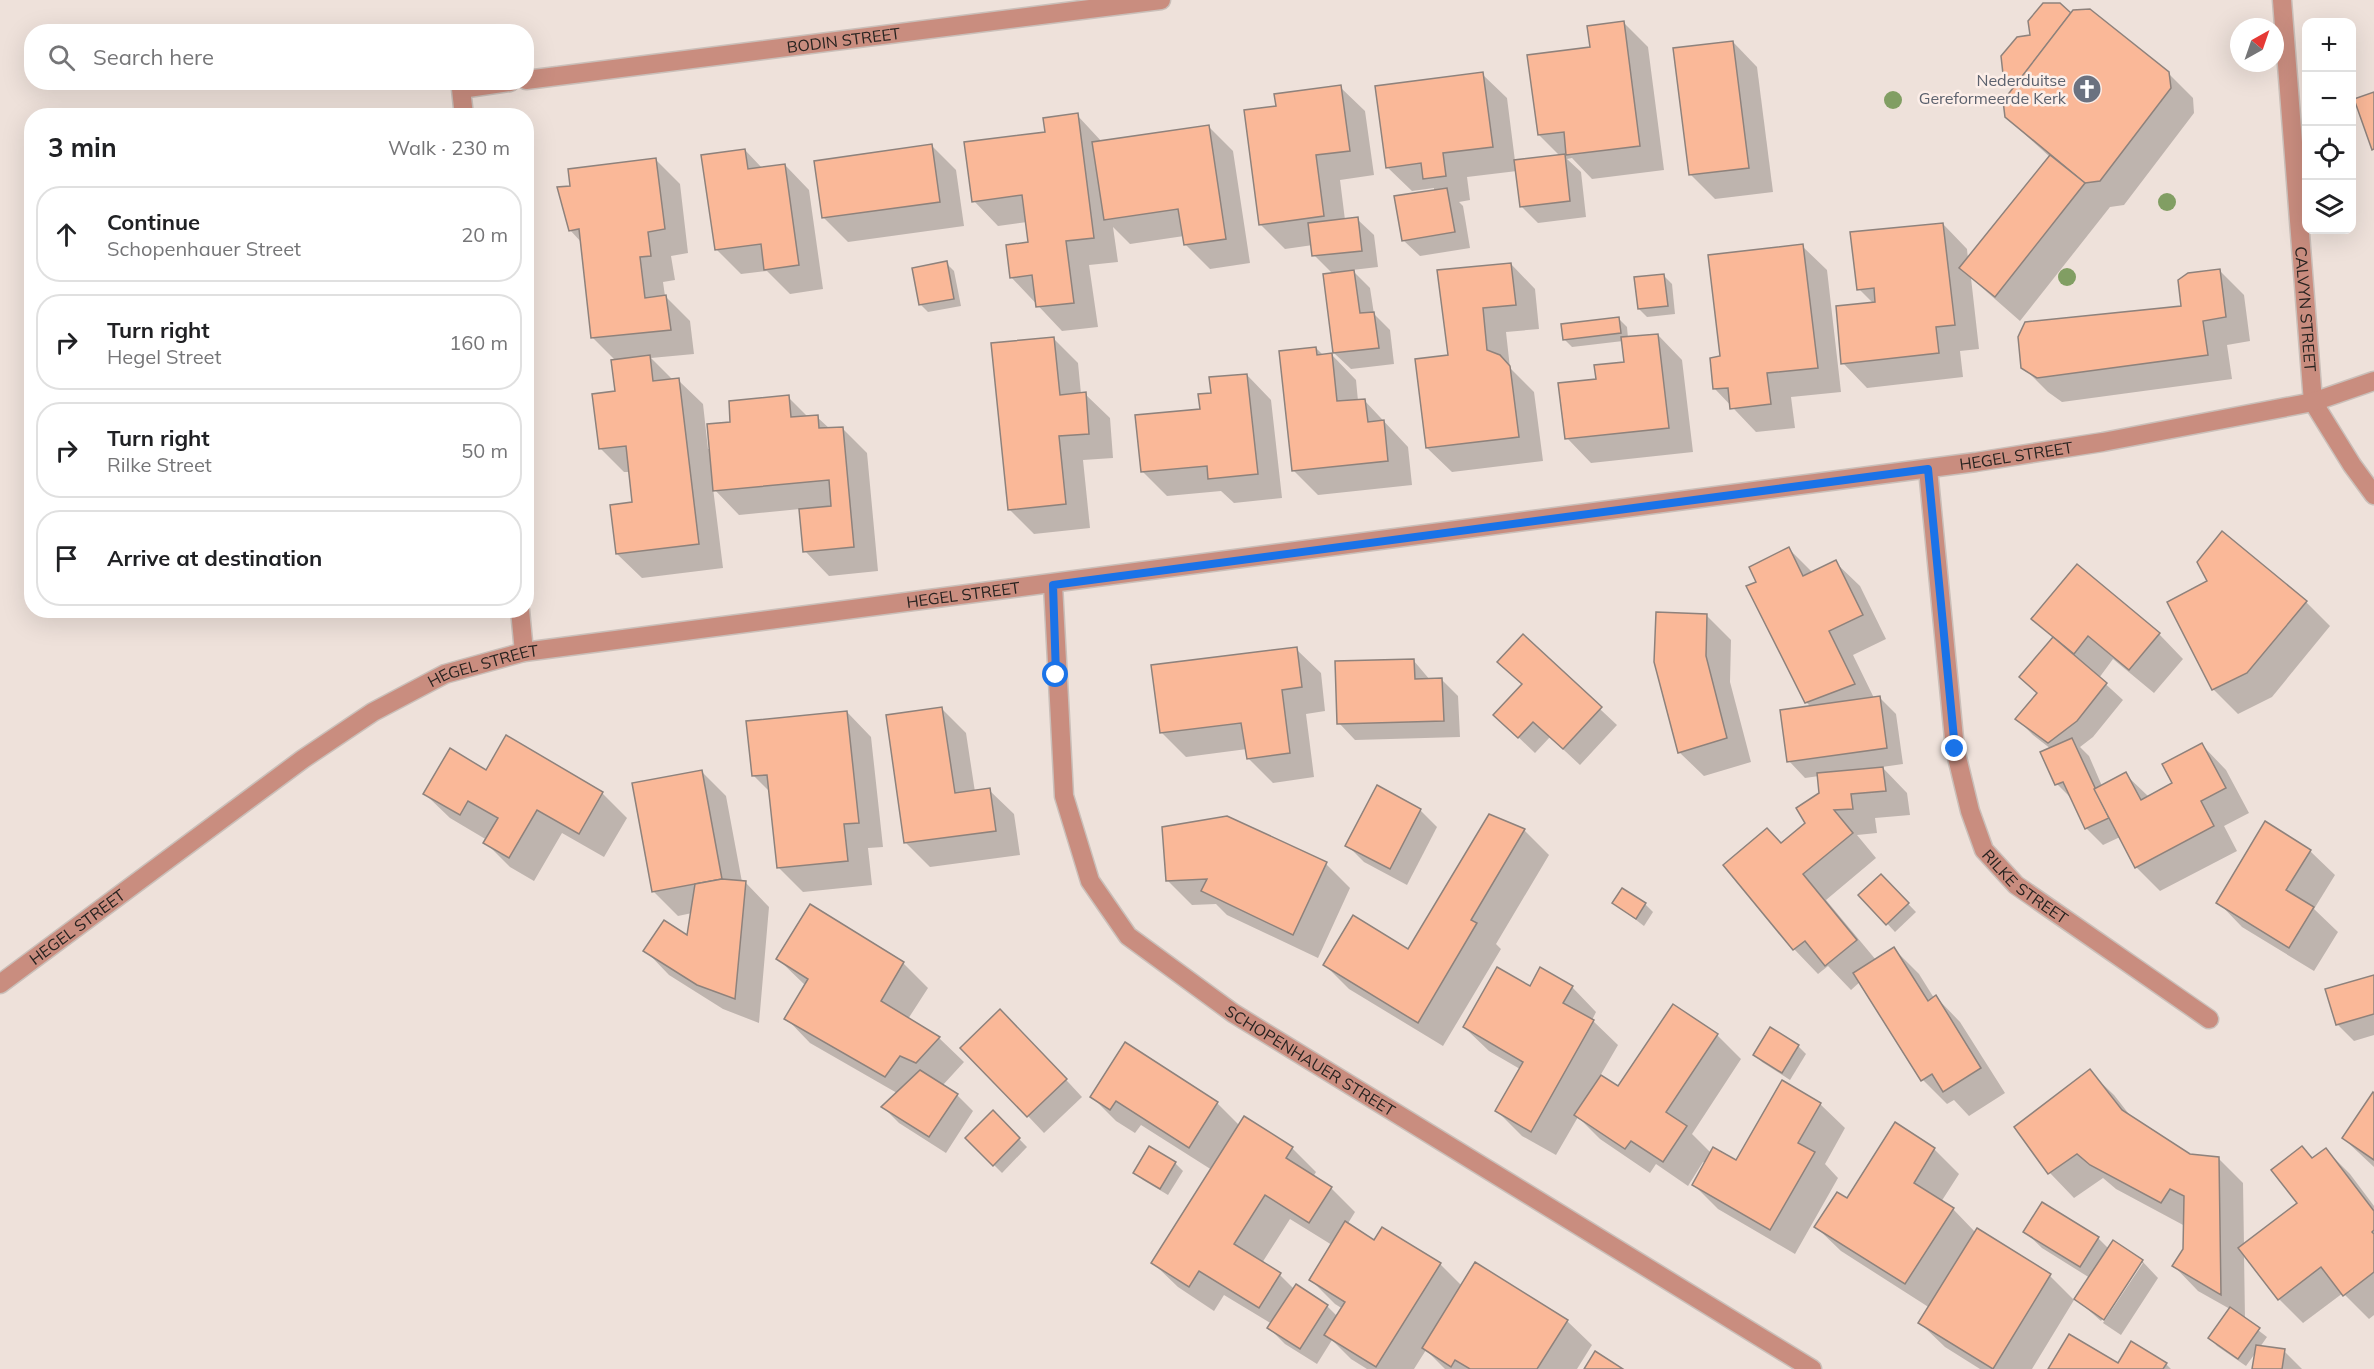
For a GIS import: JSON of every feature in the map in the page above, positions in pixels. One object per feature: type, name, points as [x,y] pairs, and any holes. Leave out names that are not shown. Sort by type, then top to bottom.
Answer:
[{"type":"street","name":"BODIN STREET","points":[[534,79],[1161,0]]},
{"type":"street","name":"CALVYN STREET","points":[[2282,0],[2313,402],[2352,465],[2374,495]]},
{"type":"street","points":[[461,90],[463,108]]},
{"type":"street","name":"HEGEL STREET","points":[[0,984],[303,759],[373,712],[445,674],[524,652],[1053,585],[1928,469],[2103,442],[2313,402],[2374,381]]},
{"type":"street","name":"RILKE STREET","points":[[1928,469],[1955,749],[1970,811],[1984,850],[2016,885],[2209,1019]]},
{"type":"street","name":"SCHOPENHAUER STREET","points":[[1053,585],[1064,796],[1090,881],[1128,936],[1233,1013],[1812,1369]]},
{"type":"street","points":[[521,618],[524,652]]},
{"type":"building","points":[[2043,3],[2060,3],[2071,13],[2016,85],[2003,74],[2001,56],[2017,37],[2030,35],[2028,21]]},
{"type":"building","points":[[2090,9],[2169,72],[2171,88],[2100,181],[2085,183],[2005,117],[2003,101],[2073,10]]},
{"type":"building","points":[[1624,21],[1640,146],[1566,155],[1564,132],[1538,135],[1527,55],[1590,47],[1587,26]]},
{"type":"building","points":[[1733,41],[1749,168],[1689,175],[1673,48]]},
{"type":"building","points":[[1483,72],[1493,147],[1443,153],[1446,176],[1423,179],[1421,163],[1386,168],[1375,86]]},
{"type":"building","points":[[1341,85],[1350,151],[1316,155],[1324,216],[1259,225],[1244,110],[1276,106],[1274,94]]},
{"type":"building","points":[[2374,92],[2374,149],[2372,150],[2356,105],[2356,98]]},
{"type":"building","points":[[1078,113],[1094,238],[1066,241],[1074,303],[1036,307],[1032,275],[1010,278],[1006,245],[1028,242],[1022,195],[972,202],[964,142],[1045,132],[1043,118]]},
{"type":"building","points":[[1209,125],[1226,239],[1184,245],[1178,209],[1104,220],[1092,142]]},
{"type":"building","points":[[932,144],[940,202],[822,218],[814,161]]},
{"type":"building","points":[[745,149],[748,169],[785,164],[799,265],[764,270],[761,244],[715,250],[701,155]]},
{"type":"building","points":[[1565,154],[1570,201],[1520,207],[1514,160]]},
{"type":"building","points":[[2050,155],[2085,183],[1995,297],[1959,268]]},
{"type":"building","points":[[656,158],[665,229],[648,232],[651,256],[640,257],[645,298],[666,295],[671,330],[591,338],[579,229],[569,231],[557,187],[570,186],[568,169]]},
{"type":"building","points":[[1447,188],[1455,232],[1402,241],[1394,196]]},
{"type":"building","points":[[1358,217],[1362,251],[1312,256],[1308,223]]},
{"type":"building","points":[[1943,223],[1955,325],[1936,327],[1939,353],[1841,364],[1836,306],[1875,302],[1874,288],[1857,290],[1850,232]]},
{"type":"building","points":[[1803,244],[1818,368],[1767,373],[1771,404],[1730,409],[1728,388],[1713,389],[1710,358],[1720,356],[1708,255]]},
{"type":"building","points":[[947,261],[954,299],[919,305],[912,268]]},
{"type":"building","points":[[1511,263],[1516,305],[1483,308],[1487,350],[1500,355],[1510,366],[1519,437],[1426,448],[1415,359],[1448,355],[1437,270]]},
{"type":"building","points":[[2220,269],[2226,317],[2203,321],[2208,355],[2037,378],[2021,368],[2018,337],[2025,322],[2181,306],[2178,280],[2188,273]]},
{"type":"building","points":[[1354,270],[1360,313],[1374,312],[1379,348],[1333,353],[1323,274]]},
{"type":"building","points":[[1664,274],[1668,306],[1638,309],[1634,277]]},
{"type":"building","points":[[1619,317],[1621,333],[1563,340],[1561,324]]},
{"type":"building","points":[[1658,334],[1669,428],[1565,439],[1558,383],[1596,379],[1594,365],[1624,362],[1621,337]]},
{"type":"building","points":[[1054,337],[1060,395],[1086,392],[1089,434],[1059,436],[1066,504],[1008,510],[991,343]]},
{"type":"building","points":[[1316,347],[1317,355],[1332,353],[1337,401],[1365,399],[1368,422],[1384,420],[1388,461],[1292,471],[1279,351]]},
{"type":"building","points":[[650,355],[653,381],[679,378],[699,544],[616,554],[610,505],[632,502],[626,446],[599,449],[592,394],[615,391],[611,360]]},
{"type":"building","points":[[1247,374],[1258,474],[1208,479],[1207,466],[1141,472],[1135,415],[1200,409],[1198,394],[1211,393],[1209,377]]},
{"type":"building","points":[[789,395],[791,417],[818,415],[819,428],[843,427],[854,547],[803,552],[799,509],[831,506],[829,480],[713,491],[707,424],[730,422],[729,401]]},
{"type":"building","points":[[2222,531],[2307,601],[2247,673],[2212,690],[2167,602],[2207,581],[2197,562]]},
{"type":"building","points":[[1789,547],[1803,576],[1836,560],[1863,615],[1829,631],[1855,684],[1805,703],[1746,586],[1756,582],[1749,567]]},
{"type":"building","points":[[2077,564],[2160,633],[2129,670],[2088,636],[2074,654],[2031,619]]},
{"type":"building","points":[[1656,612],[1707,614],[1706,656],[1727,738],[1678,753],[1654,662]]},
{"type":"building","points":[[1523,634],[1602,707],[1563,749],[1533,722],[1518,738],[1493,715],[1522,684],[1497,662]]},
{"type":"building","points":[[2053,637],[2107,683],[2077,721],[2048,743],[2015,719],[2037,693],[2019,677]]},
{"type":"building","points":[[1297,647],[1302,687],[1282,690],[1290,753],[1247,759],[1241,723],[1160,733],[1151,665]]},
{"type":"building","points":[[1414,659],[1415,679],[1442,678],[1444,721],[1337,724],[1335,661]]},
{"type":"building","points":[[1880,696],[1887,748],[1787,762],[1780,710]]},
{"type":"building","points":[[942,707],[955,793],[990,788],[996,831],[904,843],[886,715]]},
{"type":"building","points":[[847,711],[859,823],[844,824],[848,861],[777,868],[767,775],[752,776],[746,721]]},
{"type":"building","points":[[506,735],[603,792],[579,834],[537,810],[509,858],[483,843],[498,818],[468,801],[460,815],[423,794],[450,748],[486,770]]},
{"type":"building","points":[[2072,738],[2109,818],[2085,829],[2063,782],[2055,785],[2040,752]]},
{"type":"building","points":[[2202,743],[2226,788],[2201,801],[2214,826],[2135,868],[2094,789],[2126,772],[2141,800],[2172,783],[2162,764]]},
{"type":"building","points":[[1883,767],[1886,791],[1851,794],[1853,809],[1834,810],[1853,833],[1803,874],[1857,940],[1825,966],[1805,941],[1793,950],[1723,865],[1767,828],[1781,843],[1805,823],[1796,808],[1819,793],[1817,773]]},
{"type":"building","points":[[702,770],[722,879],[652,892],[632,783]]},
{"type":"building","points":[[1377,785],[1421,809],[1390,869],[1345,846]]},
{"type":"building","points":[[1489,814],[1525,829],[1471,920],[1477,923],[1418,1023],[1323,965],[1353,915],[1408,949]]},
{"type":"building","points":[[1227,816],[1327,862],[1293,935],[1201,891],[1207,879],[1166,881],[1162,827]]},
{"type":"building","points":[[2265,821],[2311,850],[2286,890],[2314,907],[2289,948],[2216,903]]},
{"type":"building","points":[[1881,874],[1909,903],[1886,925],[1858,895]]},
{"type":"building","points":[[722,879],[746,881],[735,999],[697,985],[643,951],[664,920],[687,935],[695,884]]},
{"type":"building","points":[[1622,888],[1646,903],[1636,919],[1612,903]]},
{"type":"building","points":[[810,904],[904,962],[881,1001],[940,1037],[916,1063],[900,1056],[885,1077],[784,1019],[808,979],[776,959]]},
{"type":"building","points":[[1894,947],[1928,1001],[1936,995],[1981,1068],[1943,1092],[1932,1074],[1921,1081],[1853,973]]},
{"type":"building","points":[[1497,967],[1530,986],[1540,967],[1573,986],[1563,1003],[1594,1020],[1531,1132],[1495,1111],[1523,1062],[1463,1027]]},
{"type":"building","points":[[2374,975],[2374,1014],[2336,1025],[2325,989]]},
{"type":"building","points":[[1673,1004],[1718,1034],[1666,1112],[1687,1126],[1663,1162],[1631,1141],[1625,1149],[1574,1115],[1601,1075],[1618,1086]]},
{"type":"building","points":[[1000,1009],[1067,1079],[1027,1117],[960,1048]]},
{"type":"building","points":[[1770,1027],[1799,1045],[1782,1073],[1753,1055]]},
{"type":"building","points":[[1125,1042],[1218,1102],[1189,1148],[1116,1101],[1110,1110],[1090,1097]]},
{"type":"building","points":[[2090,1069],[2122,1110],[2190,1154],[2219,1157],[2221,1295],[2172,1266],[2183,1249],[2184,1196],[2170,1189],[2161,1203],[2090,1165],[2077,1154],[2048,1174],[2014,1127]]},
{"type":"building","points":[[920,1070],[958,1094],[929,1137],[881,1107]]},
{"type":"building","points":[[1782,1080],[1821,1103],[1798,1143],[1815,1152],[1770,1230],[1692,1185],[1713,1147],[1736,1160]]},
{"type":"building","points":[[2374,1093],[2374,1160],[2342,1138]]},
{"type":"building","points":[[993,1110],[1020,1138],[993,1166],[965,1138]]},
{"type":"building","points":[[1244,1116],[1293,1147],[1286,1158],[1332,1187],[1309,1223],[1265,1195],[1234,1244],[1281,1273],[1259,1308],[1199,1271],[1189,1287],[1151,1263]]},
{"type":"building","points":[[1895,1122],[1935,1148],[1914,1183],[1954,1208],[1905,1284],[1814,1227],[1837,1192],[1847,1198]]},
{"type":"building","points":[[1149,1146],[1176,1162],[1160,1189],[1133,1173]]},
{"type":"building","points":[[2302,1146],[2312,1158],[2326,1148],[2374,1211],[2374,1230],[2372,1232],[2374,1234],[2374,1272],[2343,1296],[2321,1267],[2278,1300],[2238,1248],[2297,1203],[2271,1170]]},
{"type":"building","points":[[2042,1202],[2099,1237],[2080,1267],[2023,1232]]},
{"type":"building","points":[[1345,1221],[1374,1240],[1382,1227],[1441,1263],[1376,1367],[1324,1335],[1345,1302],[1309,1280]]},
{"type":"building","points":[[1977,1228],[2051,1274],[1993,1369],[1918,1323]]},
{"type":"building","points":[[2113,1240],[2143,1260],[2104,1320],[2074,1299]]},
{"type":"building","points":[[1475,1262],[1568,1320],[1537,1369],[1470,1369],[1455,1360],[1451,1367],[1422,1348]]},
{"type":"building","points":[[1296,1284],[1328,1305],[1300,1349],[1267,1328]]},
{"type":"building","points":[[2230,1307],[2260,1328],[2238,1359],[2208,1338]]},
{"type":"building","points":[[2069,1334],[2118,1363],[2131,1341],[2167,1363],[2163,1369],[2048,1369]]},
{"type":"building","points":[[2256,1345],[2285,1349],[2282,1369],[2252,1369]]},
{"type":"building","points":[[1595,1351],[1623,1369],[1584,1369]]},
{"type":"place","name":"Nederduitse Gereformeerde Kerk","points":[[2087,89]]},
{"type":"route","points":[[1056,675],[1053,585],[1928,469],[1955,749]]}]
